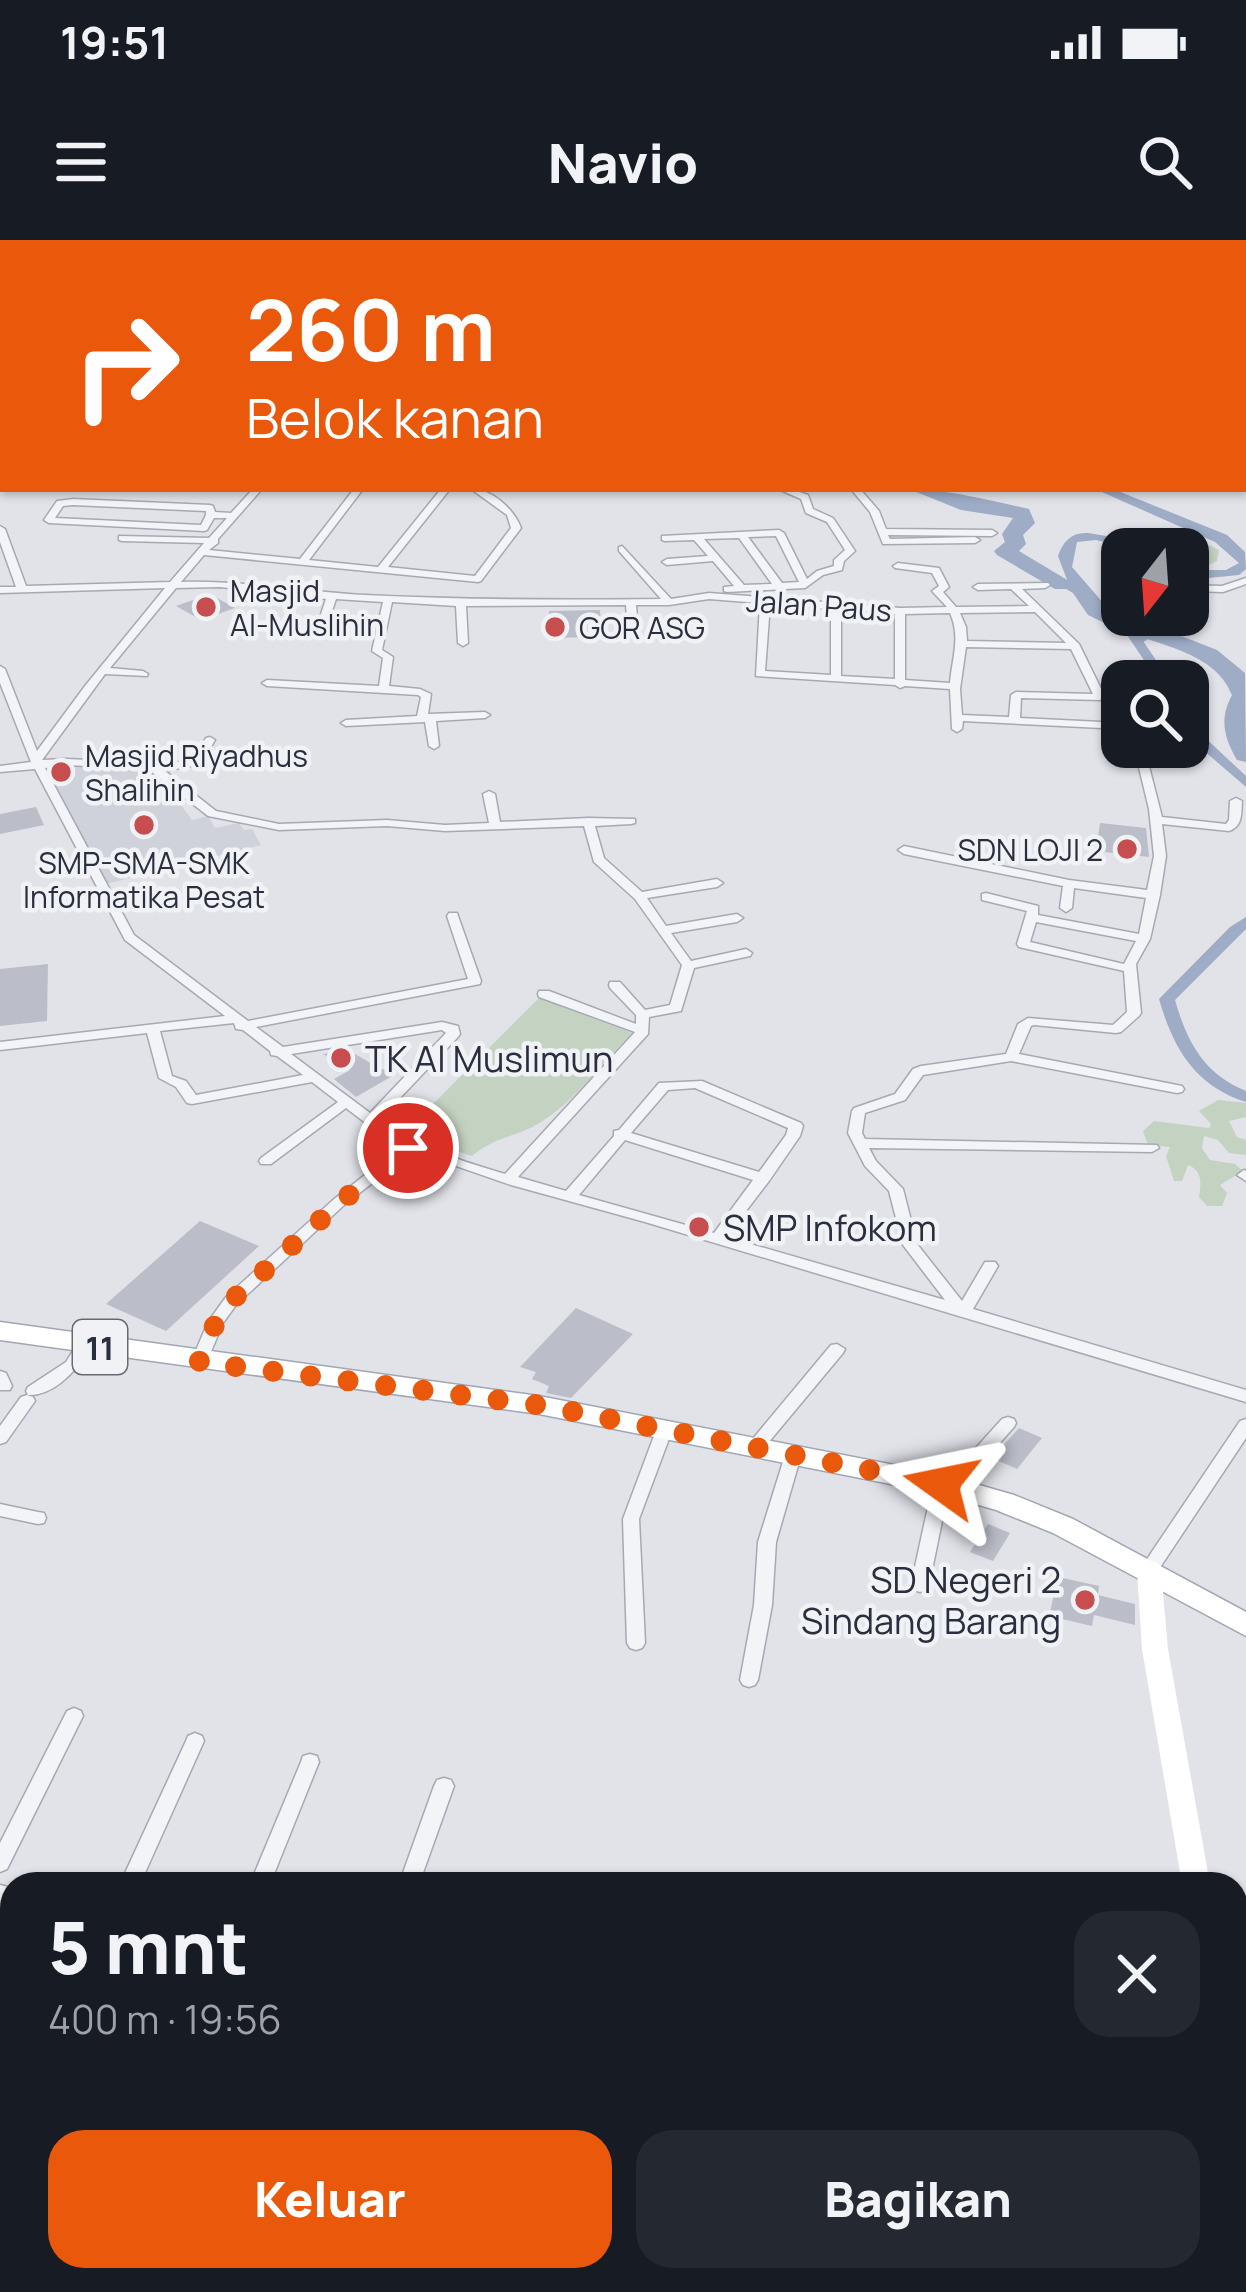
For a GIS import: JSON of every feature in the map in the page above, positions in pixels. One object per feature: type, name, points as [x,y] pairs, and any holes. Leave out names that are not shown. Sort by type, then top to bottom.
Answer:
[{"type":"main road","name":"11","points":[[3,1336],[464,1393],[758,1444],[946,1486],[1063,1526],[1246,1625]]},
{"type":"street","points":[[39,761],[168,590],[206,553],[255,492]]},
{"type":"street","points":[[302,563],[357,492]]},
{"type":"street","points":[[380,571],[444,492]]},
{"type":"street","points":[[206,553],[471,580],[482,577],[516,527],[512,514],[480,492]]},
{"type":"street","points":[[709,596],[716,590],[805,585],[820,573],[839,568],[839,560],[850,551],[830,520],[809,512],[805,497],[791,492]]},
{"type":"street","points":[[859,492],[886,542],[975,540]]},
{"type":"street","points":[[73,502],[210,508],[211,515],[203,528],[49,520],[60,503],[73,502]]},
{"type":"street","points":[[211,515],[234,516]]},
{"type":"street","points":[[0,529],[22,589]]},
{"type":"street","points":[[665,538],[779,532],[805,585]]},
{"type":"street","points":[[884,532],[992,533]]},
{"type":"street","points":[[741,533],[779,586]]},
{"type":"street","points":[[697,537],[742,589]]},
{"type":"street","points":[[122,538],[215,542]]},
{"type":"street","points":[[622,549],[669,602]]},
{"type":"street","points":[[667,562],[715,558]]},
{"type":"street","points":[[898,566],[936,570],[944,586],[937,591],[958,613],[965,644],[955,686],[957,724],[1014,721],[1101,726]]},
{"type":"street","points":[[1209,589],[1246,581]]},
{"type":"street","name":"Jalan Paus","points":[[0,590],[168,590],[220,584],[461,603],[669,602],[709,596],[900,611],[1037,609]]},
{"type":"street","points":[[978,587],[1045,585]]},
{"type":"street","points":[[1014,721],[1016,695],[1100,698],[1075,646],[1015,586]]},
{"type":"street","points":[[320,632],[332,596]]},
{"type":"street","points":[[388,600],[376,651],[388,657],[384,687],[390,690]]},
{"type":"street","points":[[765,602],[757,672],[955,686]]},
{"type":"street","points":[[461,603],[463,643]]},
{"type":"street","points":[[631,603],[633,632]]},
{"type":"street","points":[[836,607],[836,680]]},
{"type":"street","points":[[900,611],[900,685]]},
{"type":"street","points":[[965,644],[1075,646]]},
{"type":"street","points":[[0,669],[39,761],[123,929],[237,1023],[370,1121],[411,1145],[1246,1396]]},
{"type":"street","points":[[105,671],[143,674]]},
{"type":"street","points":[[267,683],[426,694],[426,718],[434,746]]},
{"type":"street","points":[[346,722],[485,715]]},
{"type":"street","points":[[158,769],[197,762],[210,740]]},
{"type":"street","points":[[0,769],[39,761],[142,764],[158,769],[200,807],[243,823],[311,829],[631,821]]},
{"type":"street","points":[[1011,1057],[1025,1024],[1033,1021],[1106,1030],[1126,1025],[1135,1001],[1130,969],[1144,939],[1160,856],[1144,768]]},
{"type":"street","points":[[489,794],[495,825]]},
{"type":"street","points":[[1156,820],[1229,828],[1235,821],[1236,801]]},
{"type":"street","points":[[588,821],[598,859],[639,896],[688,964]]},
{"type":"street","points":[[904,850],[1069,884],[1154,895]]},
{"type":"street","points":[[639,896],[717,884]]},
{"type":"street","points":[[1066,908],[1069,884]]},
{"type":"street","points":[[986,897],[1034,909],[1023,944],[1130,969]]},
{"type":"street","points":[[0,1046],[237,1023],[476,981],[453,916]]},
{"type":"street","points":[[664,930],[737,918]]},
{"type":"street","points":[[1034,918],[1144,939]]},
{"type":"street","points":[[688,964],[746,953]]},
{"type":"street","points":[[642,1014],[676,1008],[688,964]]},
{"type":"street","points":[[510,1177],[644,1031],[642,1014],[615,986]]},
{"type":"street","points":[[544,994],[644,1031]]},
{"type":"street","points":[[276,1052],[442,1026],[452,1029],[453,1034],[370,1121]]},
{"type":"street","points":[[153,1030],[166,1078],[181,1084],[191,1100],[311,1078]]},
{"type":"street","points":[[962,1307],[917,1261],[902,1224],[896,1190],[870,1163],[854,1127],[857,1114],[900,1097],[918,1072],[1011,1057],[1177,1088]]},
{"type":"street","points":[[571,1196],[664,1085],[697,1084],[796,1126],[717,1239]]},
{"type":"street","points":[[266,1161],[345,1103]]},
{"type":"street","points":[[620,1134],[764,1178]]},
{"type":"street","points":[[862,1143],[1152,1148]]},
{"type":"street","points":[[199,1362],[231,1301],[411,1145]]},
{"type":"street","points":[[962,1307],[990,1266]]},
{"type":"street","points":[[0,1438],[31,1396],[72,1366],[85,1345]]},
{"type":"street","points":[[758,1444],[837,1349]]},
{"type":"street","points":[[920,1585],[946,1486],[1008,1423]]},
{"type":"street","points":[[1194,1872],[1155,1649],[1149,1570],[1246,1425]]},
{"type":"street","points":[[636,1643],[631,1519],[665,1428]]},
{"type":"street","points":[[749,1680],[763,1605],[767,1542],[794,1452]]},
{"type":"street","points":[[0,1510],[38,1518]]},
{"type":"street","points":[[0,1863],[74,1716]]},
{"type":"street","points":[[135,1872],[195,1741]]},
{"type":"street","points":[[265,1872],[310,1762]]},
{"type":"street","points":[[413,1872],[444,1786]]},
{"type":"shaded area","name":"SMP-SMA-SMK Informatika Pesat","points":[[43,763],[153,767],[192,820],[208,816],[215,828],[239,823],[244,830],[252,829],[261,845],[106,884]]},
{"type":"green space","points":[[1209,545],[1219,550],[1217,561],[1209,565]]},
{"type":"green space","points":[[539,998],[632,1033],[566,1103],[531,1127],[472,1156],[418,1139],[437,1121],[422,1115]]},
{"type":"green space","points":[[1218,1100],[1246,1103],[1246,1117],[1229,1121],[1237,1137],[1246,1140],[1246,1155],[1229,1153],[1218,1140],[1204,1136],[1202,1148],[1210,1160],[1235,1164],[1243,1171],[1220,1185],[1227,1193],[1222,1206],[1207,1206],[1199,1197],[1199,1174],[1188,1165],[1182,1181],[1174,1181],[1166,1156],[1170,1147],[1148,1145],[1143,1131],[1154,1121],[1209,1128],[1211,1124],[1199,1111]]},
{"type":"water","points":[[1102,492],[1120,492],[1227,535],[1245,552],[1246,569],[1239,575],[1209,578],[1209,570],[1226,570],[1239,563],[1209,539],[1209,528],[1183,528]]},
{"type":"water","points":[[1077,534],[1101,535],[1101,541],[1077,542],[1072,567],[1101,600],[1101,621],[1088,615],[1073,593],[1018,560],[1069,585],[1058,556]]},
{"type":"building","name":"Masjid Al-Muslihin","points":[[210,594],[235,608],[201,620],[176,606]]},
{"type":"building","name":"GOR ASG","points":[[600,610],[601,631],[596,637],[548,638],[549,611]]},
{"type":"building","points":[[36,807],[44,825],[0,834],[0,814]]},
{"type":"building","points":[[1100,823],[1146,828],[1149,857],[1096,851]]},
{"type":"building","points":[[48,964],[47,1021],[0,1026],[0,969]]},
{"type":"building","points":[[348,1050],[394,1075],[356,1097],[334,1079],[350,1070],[323,1054]]},
{"type":"building","points":[[200,1221],[259,1246],[166,1331],[106,1304]]},
{"type":"building","points":[[576,1308],[633,1334],[571,1398],[546,1393],[549,1386],[532,1379],[536,1372],[520,1367]]},
{"type":"building","points":[[1019,1428],[1042,1438],[1017,1469],[992,1458]]},
{"type":"building","points":[[988,1524],[1010,1533],[993,1561],[970,1552]]},
{"type":"building","name":"SD Negeri 2 Sindang Barang","points":[[1058,1577],[1099,1586],[1098,1595],[1135,1604],[1135,1625],[1094,1615],[1092,1626],[1049,1616]]},
{"type":"waterway","points":[[928,492],[968,506],[1022,513],[1025,523],[1012,534],[1016,544],[1004,551],[1063,584]]},
{"type":"waterway","points":[[1134,636],[1150,660]]},
{"type":"waterway","points":[[1158,636],[1209,655],[1237,678],[1244,695],[1235,725],[1246,755]]},
{"type":"waterway","points":[[1209,749],[1246,783]]},
{"type":"waterway","points":[[1246,921],[1167,999],[1193,1060],[1215,1082],[1246,1097]]},
{"type":"place","name":"Masjid Al-Muslihin","points":[[206,607]]},
{"type":"place","name":"GOR ASG","points":[[555,627]]},
{"type":"place","name":"Masjid Riyadhus Shalihin","points":[[61,772]]},
{"type":"place","name":"SMP-SMA-SMK Informatika Pesat","points":[[144,825]]},
{"type":"place","name":"SDN LOJI 2","points":[[1127,849]]},
{"type":"place","name":"TK Al Muslimun","points":[[341,1058]]},
{"type":"place","name":"SMP Infokom","points":[[699,1227]]},
{"type":"place","name":"SD Negeri 2 Sindang Barang","points":[[1085,1600]]},
{"type":"route","points":[[408,1148],[231,1301],[199,1362],[539,1405],[758,1444],[941,1484]]}]
